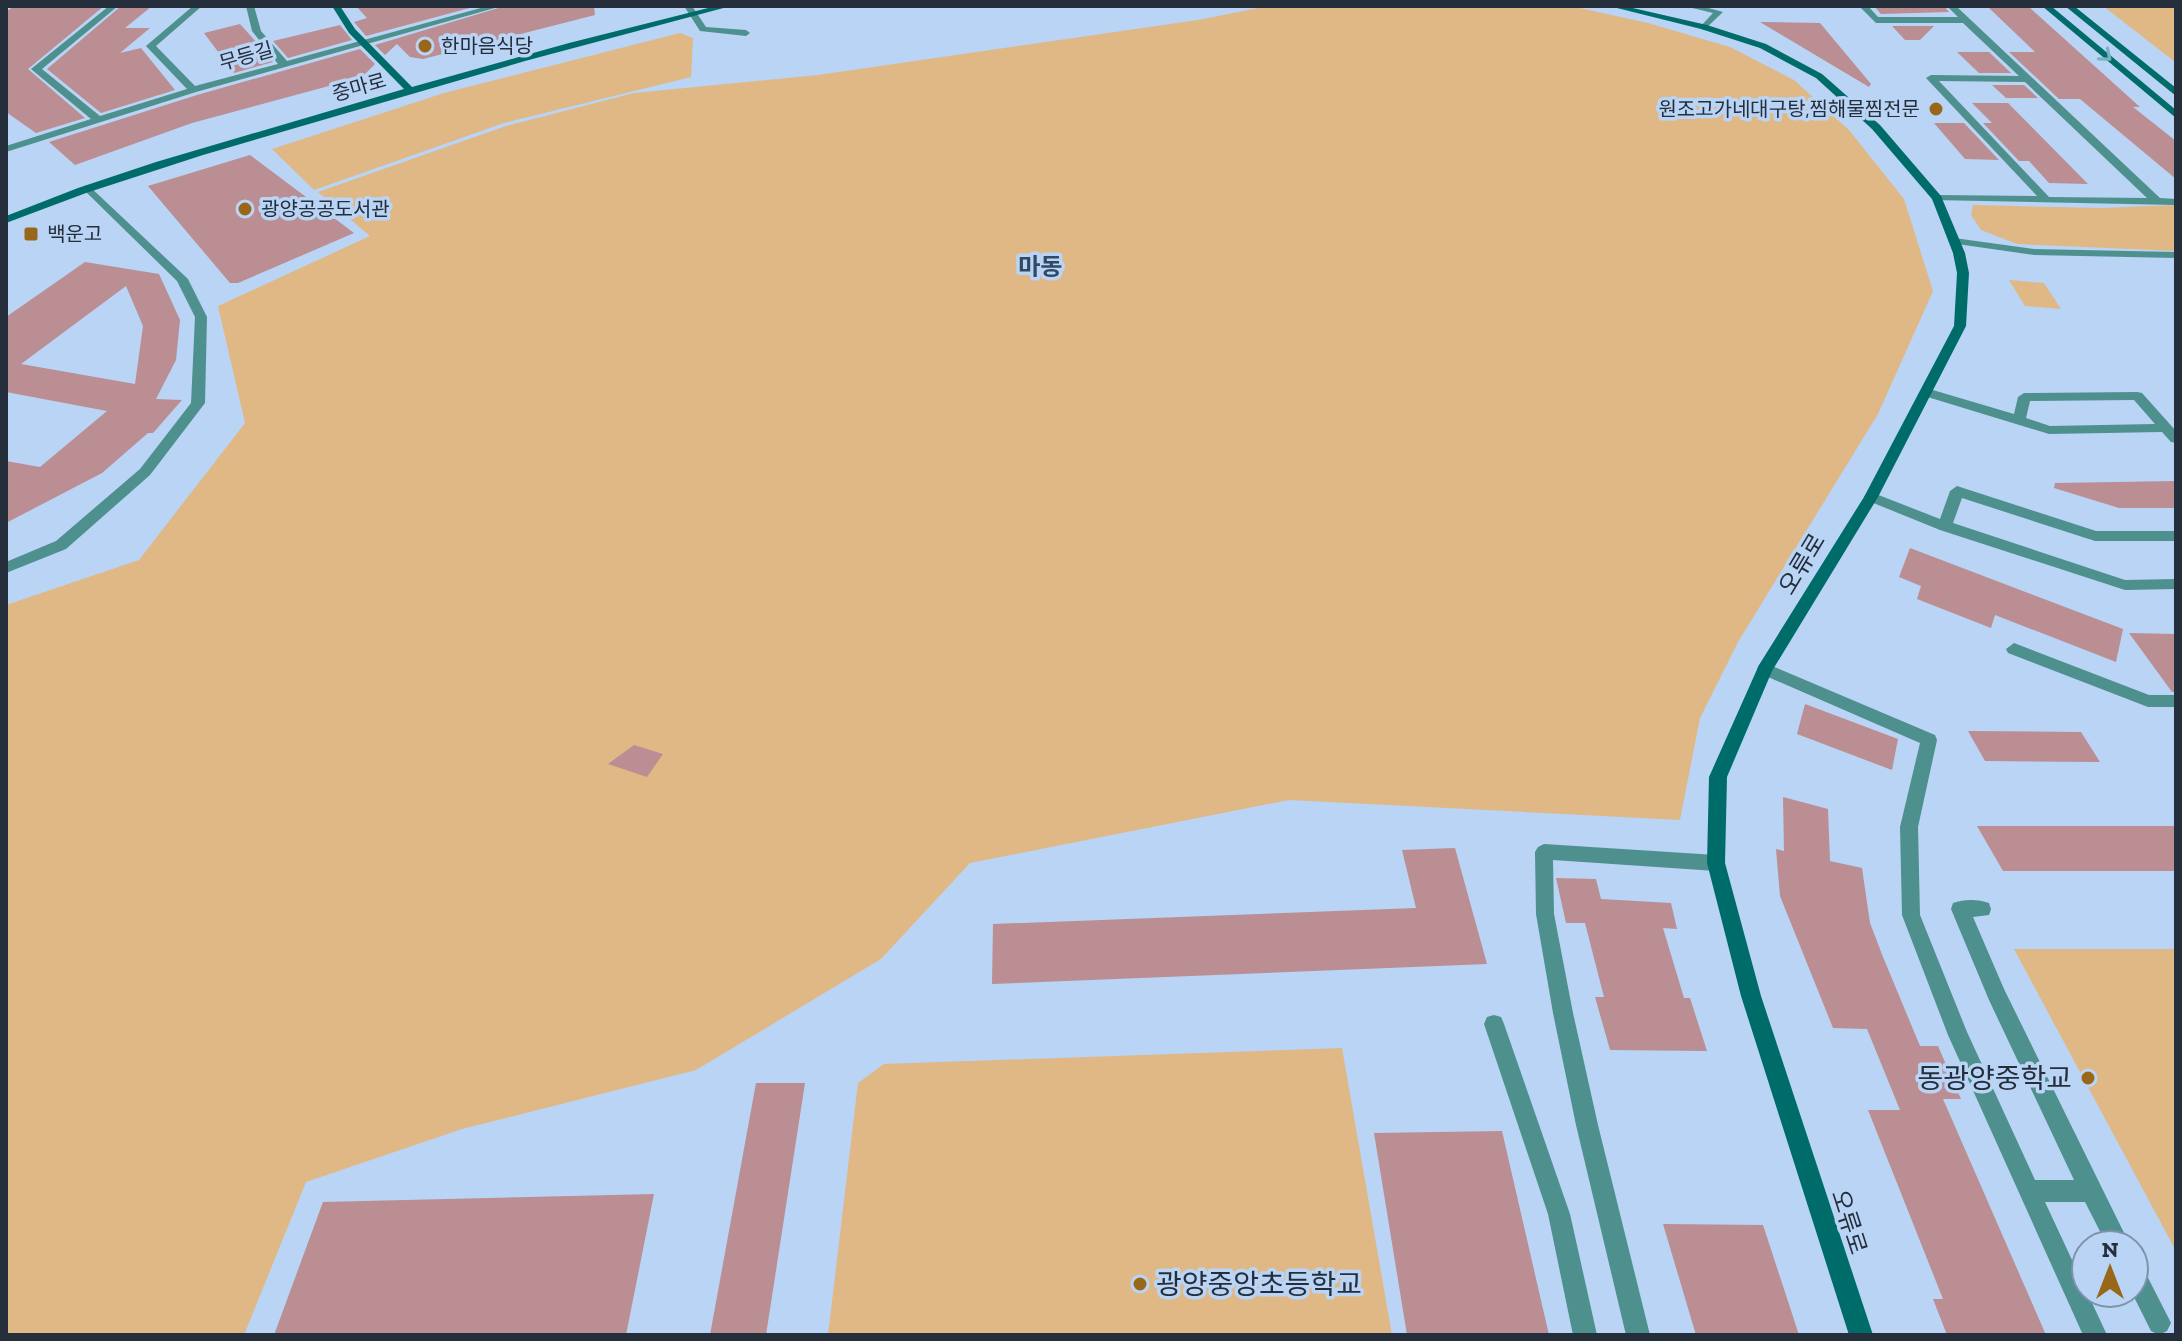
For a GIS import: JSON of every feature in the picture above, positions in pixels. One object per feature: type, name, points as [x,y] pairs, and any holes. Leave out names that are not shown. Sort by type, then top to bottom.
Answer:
[{"type":"street","points":[[97,119],[36,69],[114,6]]},
{"type":"street","points":[[193,90],[151,46],[198,6]]},
{"type":"street","points":[[250,6],[249,14],[260,38],[284,64]]},
{"type":"street","points":[[336,6],[341,18],[411,91]]},
{"type":"street","name":"무등길","points":[[6,149],[193,90],[498,6]]},
{"type":"street","name":"중마로","points":[[6,220],[88,188],[582,40],[690,10],[727,6]]},
{"type":"street","name":"오류로","points":[[1613,6],[1704,27],[1763,46],[1819,76],[1876,127],[1937,198],[1963,273],[1960,326],[1871,497],[1765,669],[1718,777],[1716,863],[1751,996],[1861,1335]]},
{"type":"street","points":[[1688,6],[1719,12],[1704,27]]},
{"type":"street","points":[[1863,6],[1876,20],[1965,20]]},
{"type":"street","points":[[1951,6],[2156,201]]},
{"type":"street","points":[[2046,6],[2176,115]]},
{"type":"street","points":[[2069,6],[2176,93]]},
{"type":"street","points":[[690,10],[703,29],[746,33]]},
{"type":"street","points":[[437,11],[449,19]]},
{"type":"street","points":[[2028,79],[1931,78],[2045,199]]},
{"type":"street","points":[[6,568],[61,545],[145,472],[198,403],[201,317],[182,279],[88,188]]},
{"type":"street","points":[[1937,198],[2176,202]]},
{"type":"street","points":[[1954,241],[2034,252],[2176,255]]},
{"type":"street","points":[[1926,392],[2049,430],[2171,434]]},
{"type":"street","points":[[2019,420],[2024,397],[2137,396],[2171,434]]},
{"type":"street","points":[[1945,526],[1957,491],[2095,536],[2176,536]]},
{"type":"street","points":[[1871,497],[1945,526],[2125,585],[2176,584]]},
{"type":"street","points":[[2014,649],[2148,701],[2176,701]]},
{"type":"street","points":[[1765,669],[1929,740],[1909,827],[1911,915],[1958,1035],[2095,1335]]},
{"type":"street","points":[[1638,1335],[1563,1013],[1545,914],[1544,852],[1716,863]]},
{"type":"street","points":[[1982,909],[1960,909],[1996,994],[2111,1229]]},
{"type":"street","points":[[1494,1024],[1559,1214],[1585,1335]]},
{"type":"street","points":[[2029,1191],[2091,1191]]},
{"type":"street","points":[[2150,1305],[2159,1323]]},
{"type":"shaded area","points":[[1268,6],[1571,6],[1648,23],[1730,47],[1794,80],[1849,130],[1904,199],[1933,291],[1878,414],[1738,642],[1700,718],[1680,820],[1289,800],[970,863],[881,959],[696,1070],[462,1129],[306,1182],[244,1335],[6,1335],[6,605],[139,560],[245,423],[218,306],[370,236],[318,192],[506,126],[634,93],[818,75],[1198,20]]},
{"type":"shaded area","points":[[2103,6],[2176,6],[2176,63],[2170,58]]},
{"type":"shaded area","points":[[680,33],[693,38],[691,77],[504,123],[314,190],[272,149],[444,93]]},
{"type":"shaded area","points":[[1973,205],[2101,208],[2176,205],[2176,251],[2017,244],[1981,230],[1971,215]]},
{"type":"shaded area","points":[[2009,280],[2044,283],[2061,309],[2025,306]]},
{"type":"shaded area","points":[[2014,949],[2176,949],[2176,1251]]},
{"type":"shaded area","points":[[1342,1048],[1392,1335],[828,1335],[858,1083],[884,1064]]},
{"type":"building","points":[[14,6],[104,6],[28,69],[85,118],[36,133],[6,112],[6,12]]},
{"type":"building","points":[[121,6],[152,6],[125,28],[150,28],[120,53],[141,48],[175,90],[101,113],[47,69]]},
{"type":"building","points":[[356,6],[477,6],[366,36],[354,22],[367,18]]},
{"type":"building","points":[[505,6],[594,6],[595,15],[423,59],[410,57],[397,44],[385,55],[375,45]]},
{"type":"building","points":[[1874,6],[1944,6],[1949,12],[1881,14]]},
{"type":"building","points":[[1988,7],[2029,7],[2140,107],[2133,107],[2176,141],[2176,179],[2080,99],[2059,99],[2009,52],[2035,52]]},
{"type":"building","points":[[1760,22],[1820,23],[1871,84],[1869,87]]},
{"type":"building","points":[[240,24],[273,62],[234,73],[204,33]]},
{"type":"building","points":[[340,25],[352,40],[288,58],[273,41]]},
{"type":"building","points":[[1892,26],[1934,26],[1920,40],[1905,40]]},
{"type":"building","points":[[360,49],[375,64],[362,77],[192,123],[75,165],[49,142],[197,95]]},
{"type":"building","points":[[1957,52],[1989,52],[2011,73],[1979,73]]},
{"type":"building","points":[[1992,85],[2024,85],[2038,98],[2006,98]]},
{"type":"building","points":[[1972,103],[2008,103],[2088,184],[2049,183],[2029,161],[2019,161],[1983,123],[1992,123]]},
{"type":"building","points":[[1934,123],[1964,123],[1999,160],[1965,159]]},
{"type":"building","name":"광양공공도서관","points":[[250,155],[354,233],[238,283],[230,283],[148,186]]},
{"type":"building","points":[[85,262],[159,274],[180,320],[176,360],[156,399],[182,400],[153,433],[148,433],[102,473],[6,523],[6,461],[40,467],[107,411],[6,392],[6,317]],"holes":[[[126,286],[143,326],[135,384],[21,364]]]},
{"type":"building","points":[[2176,481],[2176,508],[2119,508],[2054,488],[2055,483]]},
{"type":"building","points":[[1910,548],[2123,629],[2116,662],[1995,615],[1991,628],[1917,599],[1921,586],[1899,577]]},
{"type":"building","points":[[2129,633],[2176,634],[2176,692],[2172,692]]},
{"type":"building","points":[[1805,704],[1898,739],[1892,770],[1797,734]]},
{"type":"building","points":[[1968,731],[2081,732],[2100,762],[1985,761]]},
{"type":"building","points":[[634,745],[663,754],[647,777],[608,764]]},
{"type":"building","points":[[1783,797],[1828,809],[1830,861],[1862,868],[1870,923],[1883,957],[1920,1046],[1938,1046],[1961,1099],[1943,1099],[2046,1335],[1947,1335],[1933,1299],[1943,1299],[1868,1110],[1900,1110],[1867,1029],[1833,1028],[1780,896],[1776,849],[1784,851]]},
{"type":"building","points":[[1977,826],[2176,826],[2176,871],[2003,871]]},
{"type":"building","points":[[1455,848],[1487,964],[992,984],[993,924],[1416,908],[1402,850]]},
{"type":"building","points":[[1556,878],[1596,879],[1601,899],[1671,903],[1677,929],[1663,928],[1684,998],[1690,998],[1707,1051],[1610,1050],[1595,997],[1604,997],[1585,923],[1566,923]]},
{"type":"building","points":[[756,1083],[805,1083],[766,1335],[710,1335]]},
{"type":"building","points":[[1502,1131],[1549,1335],[1407,1335],[1374,1133]]},
{"type":"building","points":[[654,1194],[626,1335],[274,1335],[323,1202]]},
{"type":"building","points":[[1663,1224],[1763,1225],[1799,1335],[1696,1335]]},
{"type":"place","name":"한마음식당","points":[[425,46]]},
{"type":"place","name":"원조고가네대구탕,찜해물찜전문","points":[[1936,109]]},
{"type":"place","name":"광양공공도서관","points":[[245,209]]},
{"type":"place","name":"백운고","points":[[31,234]]},
{"type":"place","name":"동광양중학교","points":[[2088,1078]]},
{"type":"place","name":"광양중앙초등학교","points":[[1140,1284]]},
{"type":"district","name":"마동","points":[[1040,267]]}]
